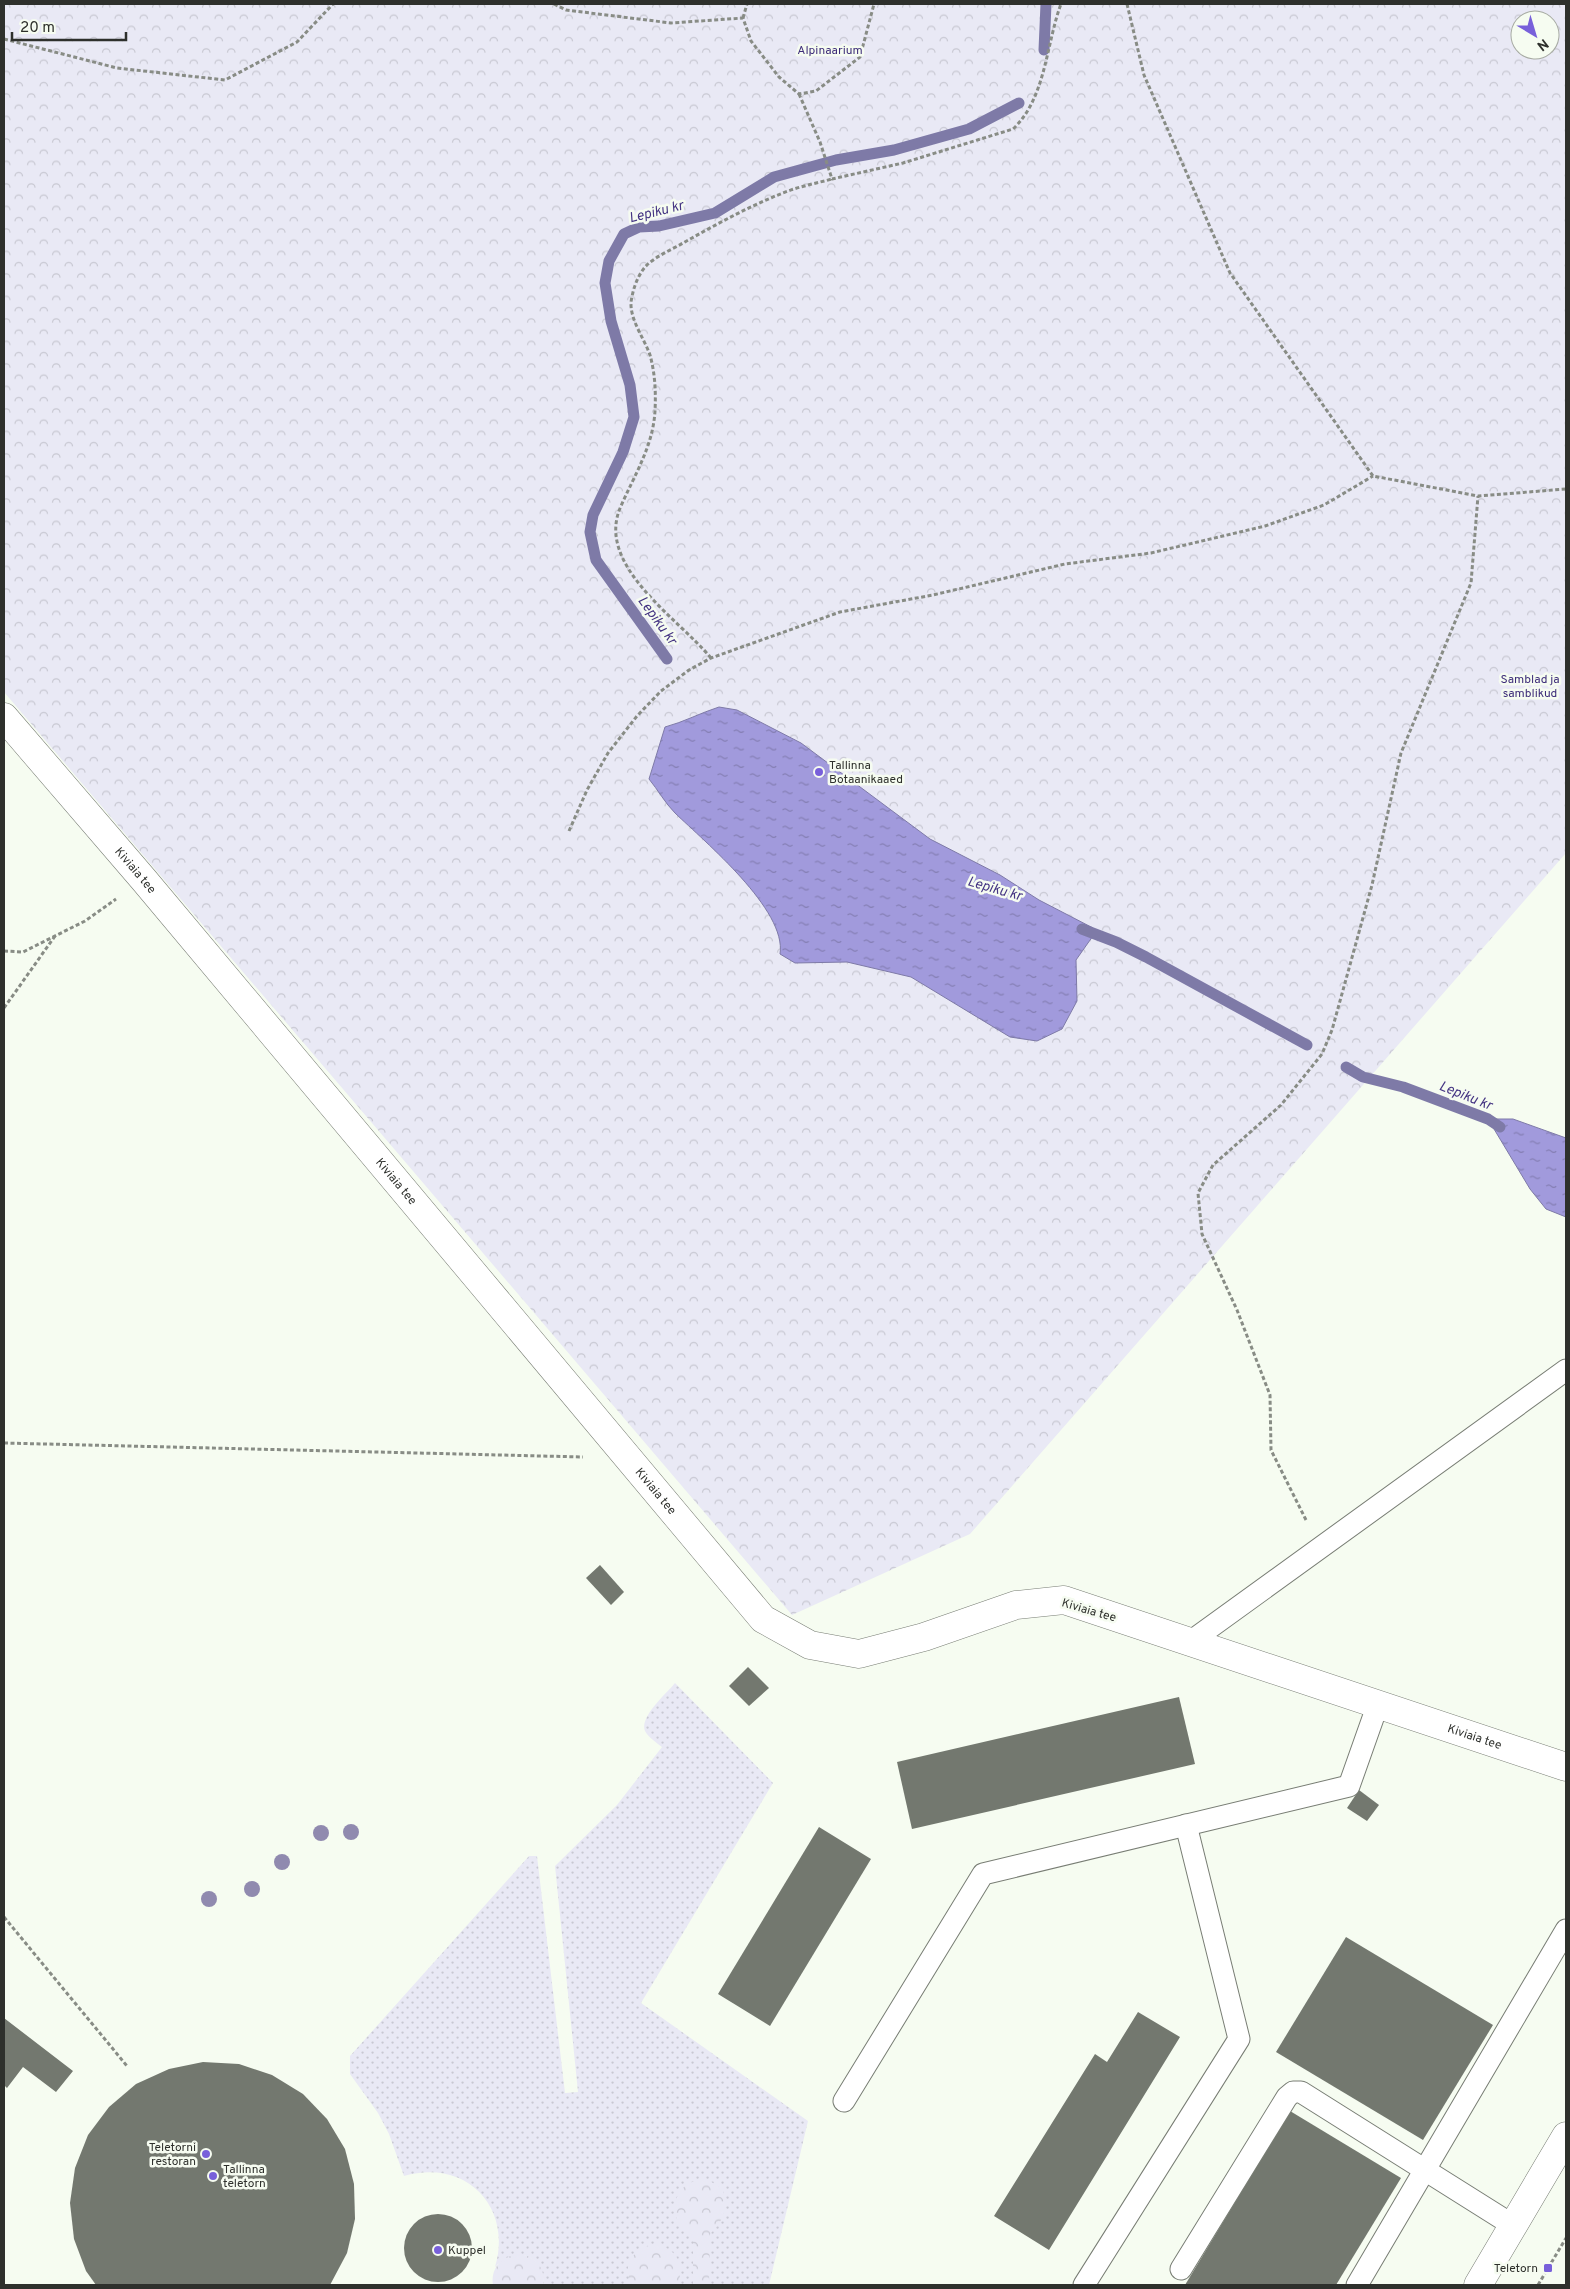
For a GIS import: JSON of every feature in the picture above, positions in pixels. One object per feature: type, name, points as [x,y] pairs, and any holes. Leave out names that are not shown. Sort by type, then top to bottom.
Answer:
[{"type":"street","name":"Kiviaia tee","points":[[4,717],[144,880],[763,1619],[810,1645],[860,1654],[924,1638],[1016,1605],[1064,1600],[1566,1767]]},
{"type":"street","points":[[1478,2285],[1566,2136]]},
{"type":"lane","points":[[1190,1642],[1566,1370]]},
{"type":"lane","points":[[844,2101],[984,1874],[1349,1786],[1378,1704]]},
{"type":"lane","points":[[1084,2285],[1239,2039],[1186,1825]]},
{"type":"lane","points":[[1356,2285],[1566,1930]]},
{"type":"lane","points":[[1181,2269],[1287,2097],[1293,2092],[1301,2092],[1514,2226]]},
{"type":"path","points":[[4,39],[117,68],[225,80],[297,42],[333,4]]},
{"type":"path","points":[[554,4],[566,10],[671,23],[743,18]]},
{"type":"path","points":[[746,4],[743,18],[751,41],[779,77],[799,94],[825,157],[832,180]]},
{"type":"path","points":[[799,94],[816,90],[860,56],[874,4]]},
{"type":"path","points":[[711,658],[635,578],[623,560],[616,543],[614,527],[619,511],[653,434],[655,410],[656,386],[650,354],[635,321],[631,303],[636,280],[646,266],[731,216],[789,190],[903,163],[1013,129],[1024,119],[1035,94],[1061,4]]},
{"type":"path","points":[[1127,4],[1144,75],[1230,273],[1374,476]]},
{"type":"path","points":[[569,831],[587,790],[608,753],[637,716],[661,692],[682,675],[711,658],[840,612],[933,595],[1065,564],[1151,553],[1265,526],[1324,505],[1374,476],[1478,496],[1566,489]]},
{"type":"path","points":[[1320,1548],[1271,1450],[1270,1395],[1238,1310],[1202,1234],[1198,1194],[1213,1165],[1281,1106],[1322,1054],[1332,1030],[1372,885],[1402,753],[1471,583],[1478,496]]},
{"type":"path","points":[[4,951],[23,952],[85,921],[144,880]]},
{"type":"path","points":[[4,1008],[56,935]]},
{"type":"path","points":[[4,1443],[628,1458]]},
{"type":"path","points":[[4,1917],[127,2066]]},
{"type":"path","points":[[1538,2285],[1566,2238]]},
{"type":"green space","name":"Tallinna Botaanikaaed","points":[[4,4],[1566,4],[1566,853],[970,1534],[792,1615],[4,692]]},
{"type":"green space","points":[[675,1683],[773,1783],[641,2003],[808,2121],[769,2285],[543,2285],[543,2275],[539,2266],[533,2259],[524,2255],[498,2264],[495,2267],[499,2245],[497,2225],[490,2207],[479,2192],[465,2181],[447,2174],[426,2172],[404,2176],[389,2134],[378,2113],[350,2074],[350,2056],[529,1856],[537,1856],[565,2093],[578,2092],[555,1866],[617,1805],[662,1747],[646,1733],[644,1725],[650,1712]]},
{"type":"green space","points":[[708,2180],[723,2189],[725,2209],[722,2219],[710,2234],[709,2285],[693,2285],[693,2237],[677,2219],[675,2203],[680,2192],[687,2184]]},
{"type":"green space","points":[[655,2244],[668,2249],[677,2258],[680,2270],[678,2284],[632,2285],[628,2271],[632,2258],[641,2249]]},
{"type":"green space","points":[[519,2254],[530,2257],[538,2264],[543,2273],[543,2285],[493,2285],[493,2273],[498,2264],[507,2257]]},
{"type":"water","points":[[719,707],[737,710],[801,743],[930,839],[1000,875],[1039,900],[1093,928],[1095,933],[1076,960],[1077,1001],[1062,1029],[1037,1041],[1010,1037],[911,977],[847,962],[795,963],[780,954],[779,936],[771,917],[758,898],[723,859],[671,809],[649,779],[665,727]]},
{"type":"water","points":[[1488,1119],[1513,1119],[1566,1138],[1566,1217],[1546,1209],[1530,1189]]},
{"type":"building","points":[[600,1565],[624,1592],[611,1605],[586,1578]]},
{"type":"building","points":[[748,1667],[769,1688],[749,1706],[729,1686]]},
{"type":"building","points":[[1179,1697],[1195,1764],[912,1829],[897,1762]]},
{"type":"building","points":[[1359,1790],[1379,1805],[1367,1821],[1347,1808]]},
{"type":"building","points":[[819,1827],[871,1859],[770,2026],[718,1994]]},
{"type":"building","points":[[1346,1937],[1493,2025],[1423,2140],[1276,2052]]},
{"type":"building","points":[[1138,2012],[1180,2037],[1049,2250],[994,2216],[1095,2054],[1107,2062]]},
{"type":"building","points":[[4,2018],[73,2071],[56,2092],[23,2067],[7,2088],[4,2085]]},
{"type":"building","name":"Tallinna teletorn","points":[[203,2062],[239,2064],[272,2075],[303,2094],[327,2119],[345,2149],[354,2184],[355,2219],[347,2253],[330,2285],[96,2285],[86,2271],[74,2239],[70,2203],[75,2168],[88,2135],[109,2107],[136,2084],[169,2069]]},
{"type":"building","points":[[1290,2111],[1401,2178],[1336,2285],[1185,2285]]},
{"type":"building","name":"Kuppel","points":[[445,2214],[457,2220],[466,2229],[472,2241],[470,2261],[462,2272],[445,2282],[431,2282],[414,2272],[406,2261],[404,2241],[414,2224],[425,2216]]},
{"type":"waterway","name":"Lepiku kr","points":[[1044,50],[1046,4]]},
{"type":"waterway","name":"Lepiku kr","points":[[667,659],[596,560],[590,532],[593,515],[623,452],[634,417],[630,385],[611,321],[605,283],[609,261],[624,234],[639,227],[659,226],[715,213],[774,177],[836,160],[894,150],[969,129],[1019,103]]},
{"type":"waterway","name":"Lepiku kr","points":[[1082,929],[1116,942],[1146,957],[1307,1045]]},
{"type":"waterway","name":"Lepiku kr","points":[[1346,1067],[1363,1077],[1403,1087],[1488,1119],[1500,1127]]},
{"type":"place","name":"Tallinna Botaanikaaed","points":[[819,772]]},
{"type":"place","name":"Teletorni restoran","points":[[206,2154]]},
{"type":"place","name":"Tallinna teletorn","points":[[213,2176]]},
{"type":"place","name":"Kuppel","points":[[438,2250]]},
{"type":"place","name":"Teletorn","points":[[1548,2268]]},
{"type":"park label","name":"Alpinaarium","points":[[830,50]]},
{"type":"park label","name":"Samblad ja samblikud","points":[[1530,686]]}]
